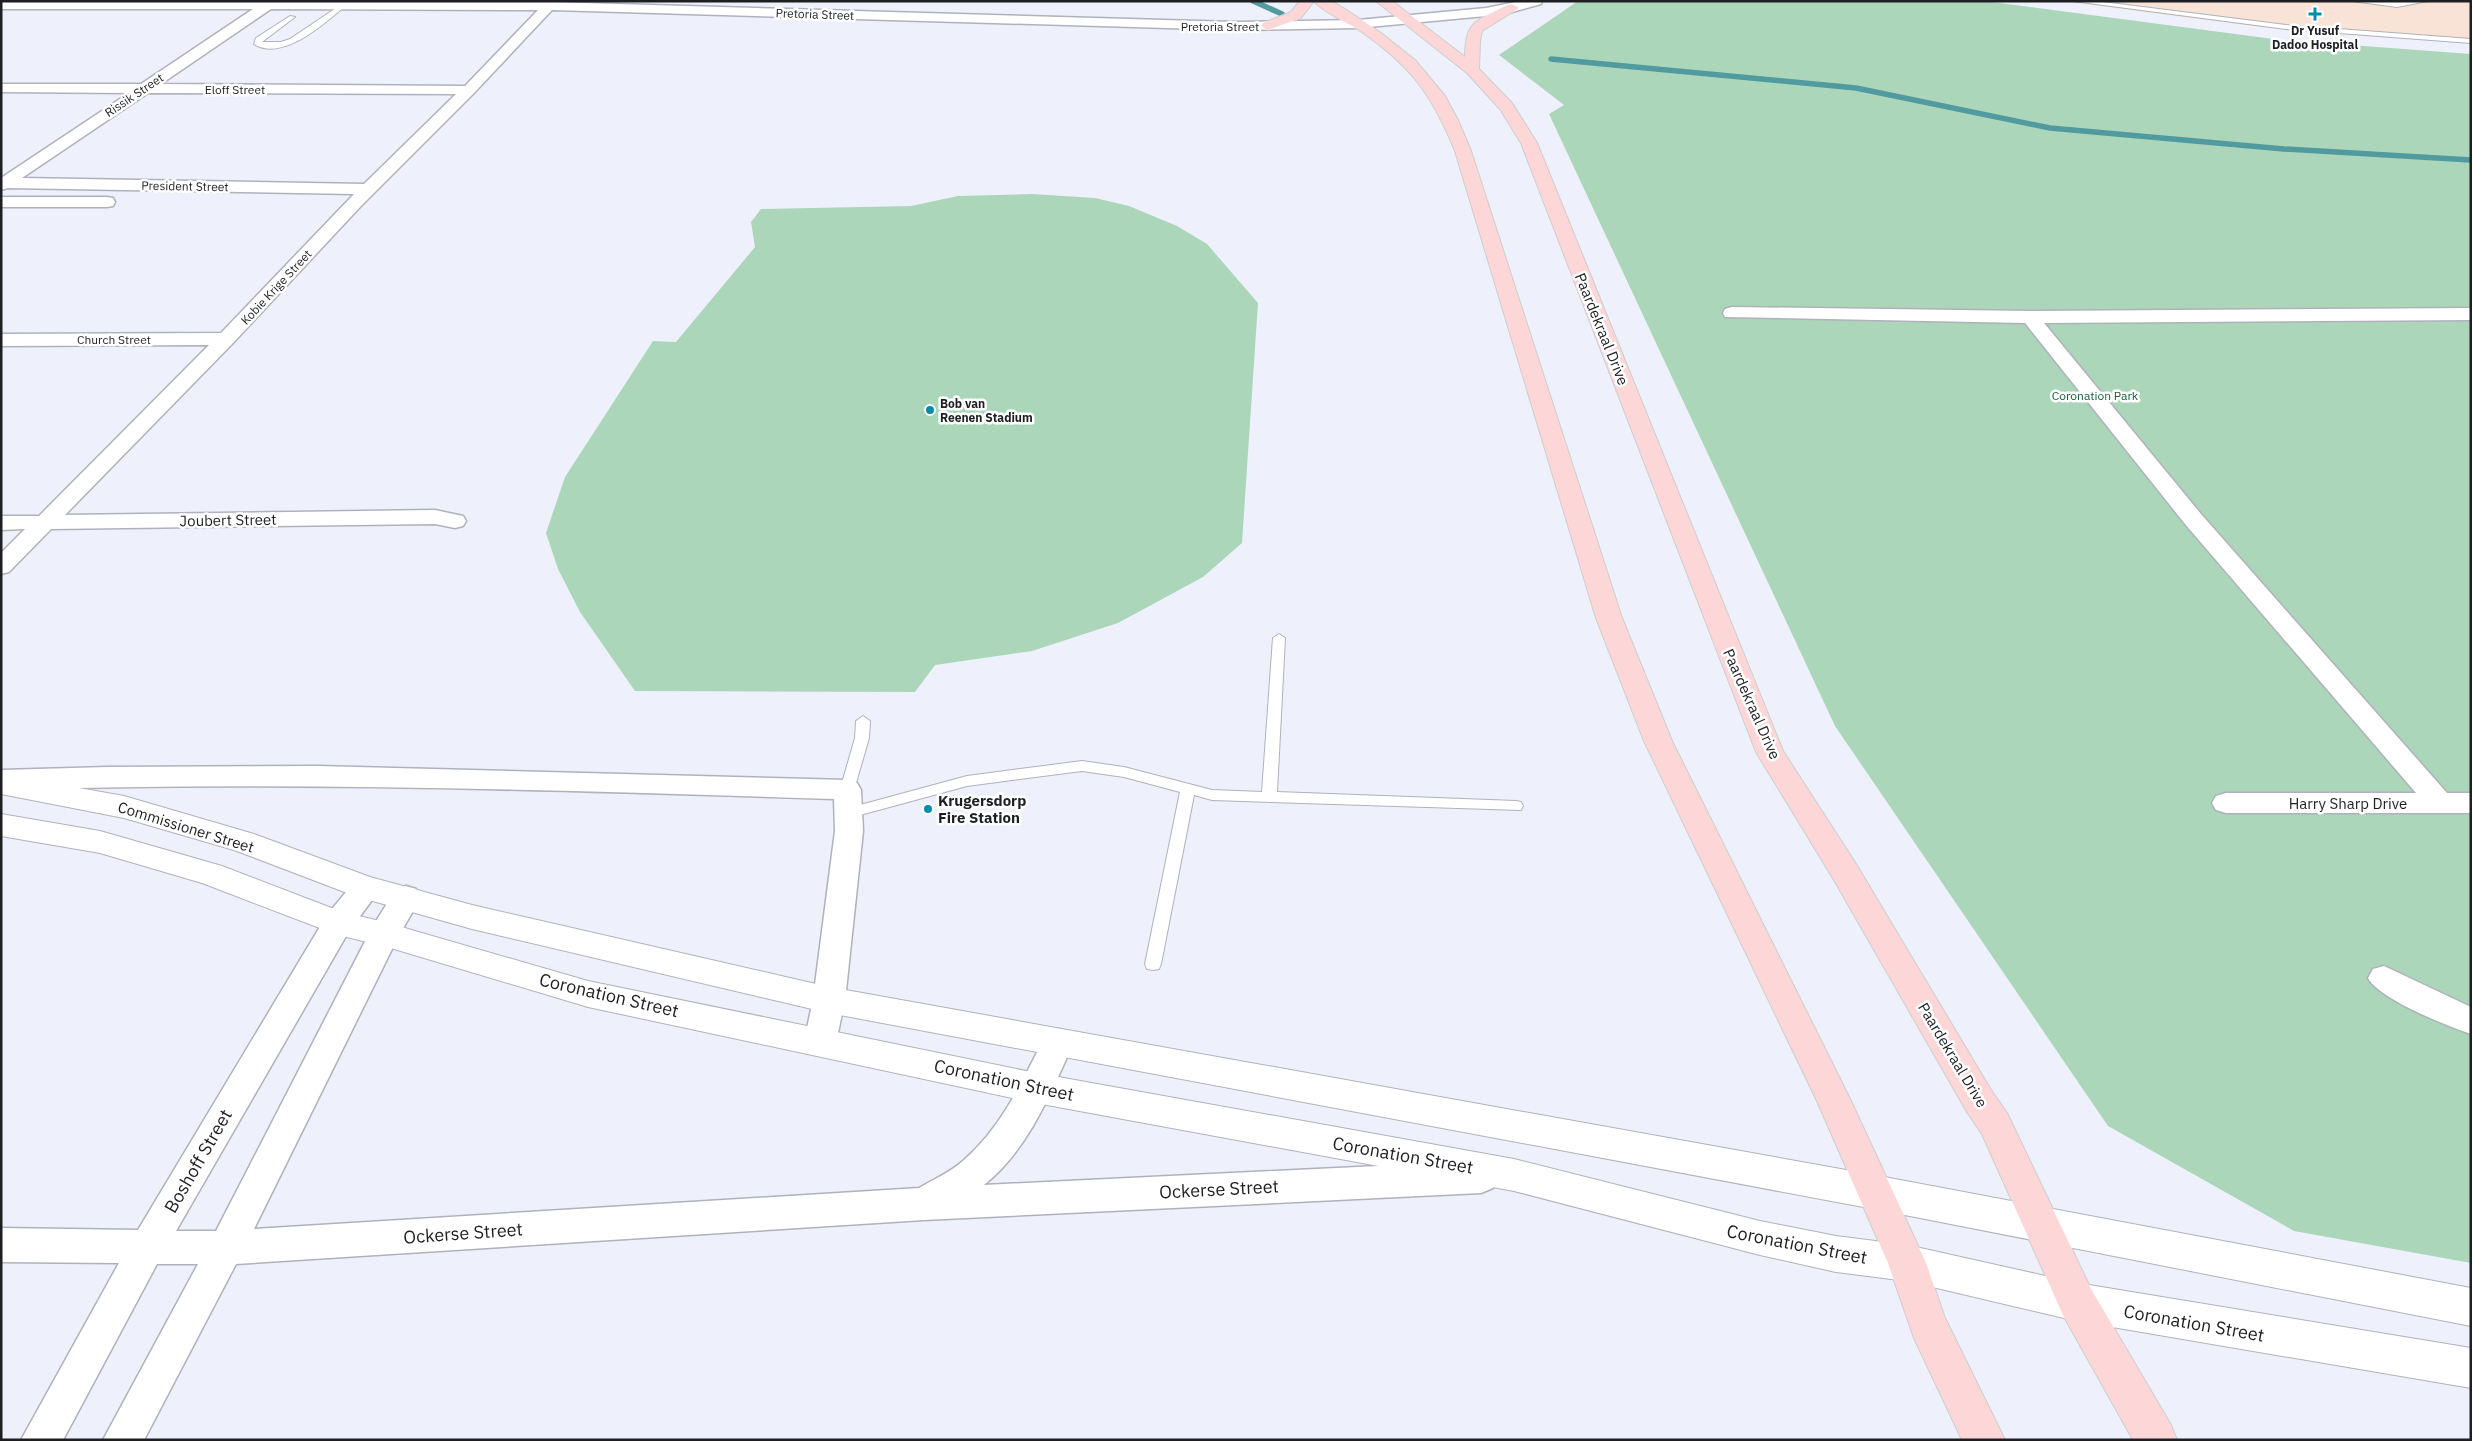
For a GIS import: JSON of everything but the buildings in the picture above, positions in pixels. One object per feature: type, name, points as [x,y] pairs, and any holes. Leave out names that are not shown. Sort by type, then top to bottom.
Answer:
[{"type":"main road","points":[[55,1],[102,5]]},
{"type":"main road","points":[[1268,26],[1297,15],[1303,10],[1307,1]]},
{"type":"main road","points":[[1321,1],[1374,33],[1419,72],[1448,114],[1464,151],[1609,618],[1658,742],[1834,1101],[1907,1264],[1928,1326],[1984,1440]]},
{"type":"main road","name":"Paardekraal Drive","points":[[1383,1],[1472,70],[1506,106],[1529,143],[1724,640],[1770,752],[1845,872],[1979,1101],[1995,1124],[2077,1302],[2156,1440]]},
{"type":"main road","points":[[1472,70],[1471,35],[1475,28],[1512,8]]},
{"type":"main road","name":"Commissioner Street","points":[[1,784],[124,807],[243,842],[366,888]]},
{"type":"main road","points":[[1,825],[100,842],[202,871],[338,923]]},
{"type":"main road","points":[[366,888],[406,897],[472,917],[829,1000],[1874,1192],[2471,1307]]},
{"type":"main road","name":"Coronation Street","points":[[338,923],[384,934],[588,994],[1036,1088],[1514,1175],[1760,1238],[1836,1254],[1907,1264],[2077,1302],[2471,1368]]},
{"type":"street","name":"Pretoria Street","points":[[1,5],[549,6],[1112,24],[1268,26],[1358,24],[1512,8],[1536,1]]},
{"type":"street","name":"Rissik Street","points":[[2,183],[266,6]]},
{"type":"street","name":"Kobie Krige Street","points":[[1,567],[226,339],[355,202],[469,90],[549,6]]},
{"type":"street","name":"Eloff Street","points":[[1,88],[469,90]]},
{"type":"street","name":"President Street","points":[[2,183],[369,189]]},
{"type":"street","points":[[1,202],[120,202]]},
{"type":"street","name":"President Street","points":[[180,202],[355,202]]},
{"type":"street","points":[[1732,313],[2030,317],[2471,314]]},
{"type":"street","points":[[2030,317],[2193,519],[2440,803]]},
{"type":"street","name":"Church Street","points":[[1,340],[226,339]]},
{"type":"street","name":"Joubert Street","points":[[1,523],[435,517],[455,521]]},
{"type":"street","points":[[1,780],[121,775],[465,778],[848,802],[849,831],[829,1000],[820,1042]]},
{"type":"street","name":"Harry Sharp Drive","points":[[2226,803],[2471,803]]},
{"type":"street","name":"Boshoff Street","points":[[42,1440],[148,1246],[338,923],[366,888]]},
{"type":"street","points":[[123,1440],[226,1248],[384,934],[406,897]]},
{"type":"street","points":[[2384,978],[2429,1003],[2471,1021]]},
{"type":"street","name":"Ockerse Street","points":[[924,1204],[975,1172],[1004,1142],[1022,1117],[1058,1042]]},
{"type":"street","name":"Ockerse Street","points":[[1,1245],[226,1248],[924,1204],[1514,1175]]},
{"type":"lane","points":[[2076,1],[2286,27],[2471,41]]},
{"type":"lane","points":[[2355,1],[2407,5],[2426,1]]},
{"type":"lane","points":[[292,17],[259,40],[258,44],[265,46],[288,45],[342,6]]},
{"type":"lane","points":[[1269,796],[1279,638]]},
{"type":"lane","points":[[863,721],[862,738],[848,802],[966,781],[1082,766],[1124,772],[1212,794],[1516,806]]},
{"type":"lane","points":[[1153,964],[1188,789]]},
{"type":"shaded area","name":"Dr Yusuf Dadoo Hospital","points":[[2059,1],[2471,1],[2471,43],[2260,27]]},
{"type":"green space","name":"Coronation Park","points":[[1578,1],[1984,1],[2281,40],[2471,54],[2471,1263],[2294,1231],[2108,1126],[1835,726],[1549,114],[1564,105],[1499,55]]},
{"type":"green space","name":"Bob van Reenen Stadium","points":[[1032,194],[1095,198],[1129,206],[1177,226],[1207,244],[1258,303],[1242,543],[1203,577],[1118,623],[1032,651],[935,665],[915,692],[635,691],[580,612],[558,569],[546,533],[565,477],[653,341],[676,342],[755,247],[751,222],[761,209],[911,206],[958,196]]},
{"type":"waterway","points":[[1253,1],[1282,14]]},
{"type":"waterway","points":[[1551,59],[1856,88],[2050,128],[2284,149],[2471,160]]},
{"type":"place","name":"Dr Yusuf Dadoo Hospital","points":[[2315,14]]},
{"type":"place","name":"Bob van Reenen Stadium","points":[[930,410]]},
{"type":"place","name":"Krugersdorp Fire Station","points":[[928,809]]}]
